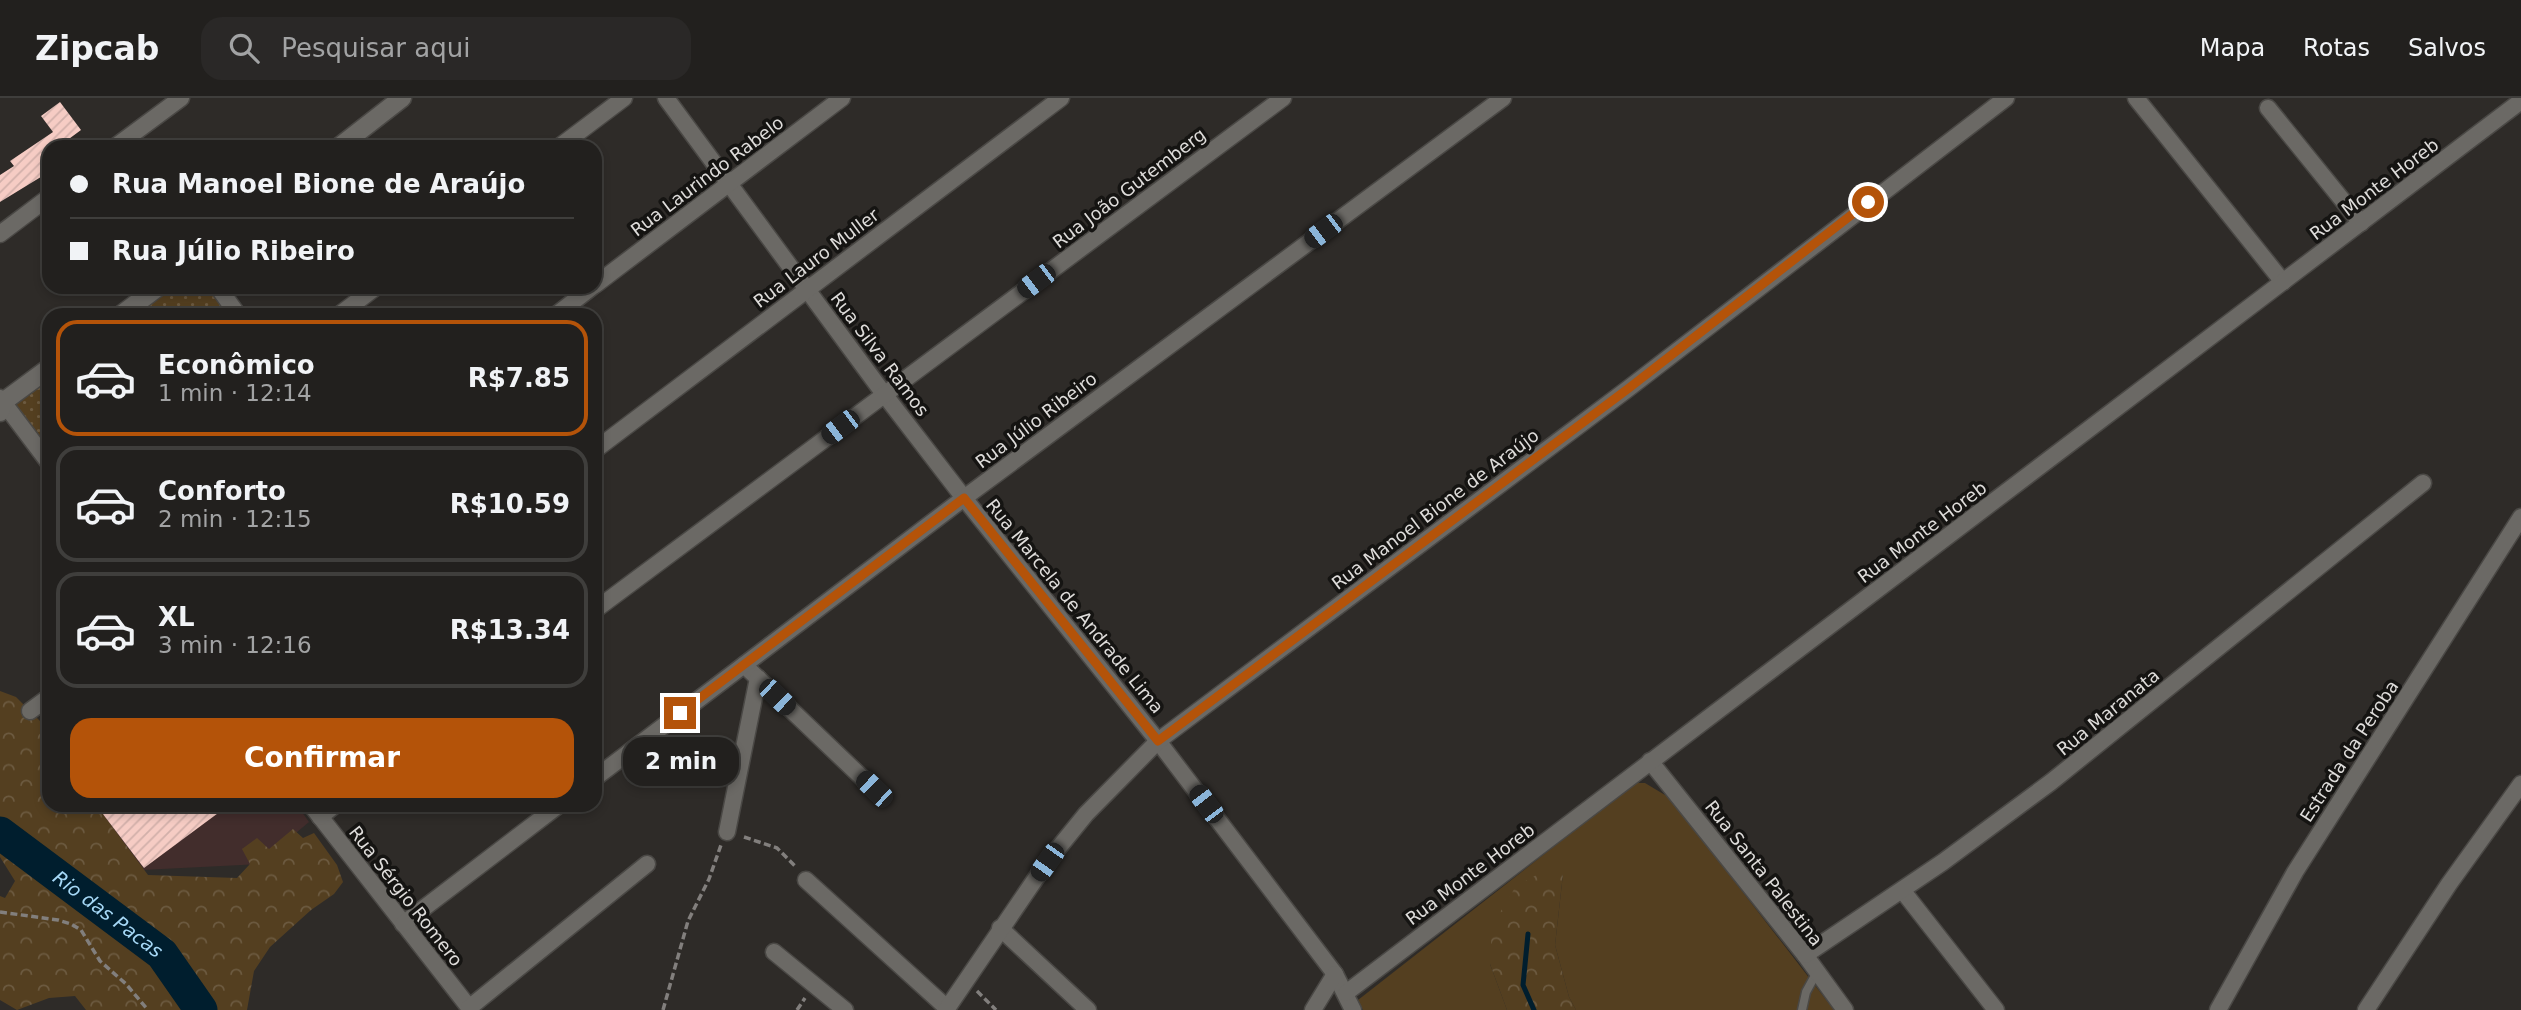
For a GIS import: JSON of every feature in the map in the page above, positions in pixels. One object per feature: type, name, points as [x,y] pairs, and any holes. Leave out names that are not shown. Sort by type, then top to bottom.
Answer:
[{"type":"street","points":[[125,140],[181,98]]},
{"type":"street","points":[[348,140],[402,98]]},
{"type":"street","points":[[568,140],[624,98]]},
{"type":"street","name":"Rua Silva Ramos","points":[[666,98],[964,498]]},
{"type":"street","name":"Rua Laurindo Rabelo","points":[[602,280],[842,98]]},
{"type":"street","name":"Rua Lauro Muller","points":[[602,445],[1061,98]]},
{"type":"street","name":"Rua João Gutemberg","points":[[602,605],[1283,98]]},
{"type":"street","name":"Rua Júlio Ribeiro","points":[[602,773],[964,498],[1503,98]]},
{"type":"street","name":"Rua Manoel Bione de Araújo","points":[[947,1009],[1047,862],[1086,814],[1158,741],[1629,388],[2006,98]]},
{"type":"street","points":[[2136,98],[2283,282]]},
{"type":"street","name":"Rua Monte Horeb","points":[[1346,993],[2521,101]]},
{"type":"street","points":[[2268,108],[2361,222]]},
{"type":"street","points":[[0,234],[42,202]]},
{"type":"street","points":[[130,308],[149,294]]},
{"type":"street","points":[[349,308],[367,294]]},
{"type":"street","name":"Rua Laurindo Rabelo","points":[[565,308],[584,294]]},
{"type":"street","points":[[42,373],[1,404],[42,454]]},
{"type":"street","name":"Rua Maranata","points":[[1805,955],[1902,890],[2051,782],[2423,483]]},
{"type":"street","name":"Rua Marcela de Andrade Lima","points":[[964,498],[1158,741],[1335,974],[1353,1010]]},
{"type":"street","name":"Estrada da Peroba","points":[[2218,1010],[2295,872],[2521,517]]},
{"type":"street","points":[[744,665],[874,789]]},
{"type":"street","points":[[727,831],[758,678]]},
{"type":"street","points":[[30,711],[42,702]]},
{"type":"street","name":"Rua Santa Palestina","points":[[1650,761],[1805,955],[1845,1010]]},
{"type":"street","points":[[2366,1010],[2449,884],[2521,785]]},
{"type":"street","name":"Rua Sérgio Romero","points":[[316,812],[470,1009]]},
{"type":"street","points":[[403,924],[550,812]]},
{"type":"street","points":[[470,1009],[647,863]]},
{"type":"street","points":[[806,880],[947,1009]]},
{"type":"street","points":[[1902,890],[1997,1010]]},
{"type":"street","points":[[1000,928],[1088,1010]]},
{"type":"street","points":[[774,952],[845,1010]]},
{"type":"street","points":[[1313,1010],[1335,974]]},
{"type":"lane","points":[[1802,1010],[1806,992],[1817,972]]},
{"type":"path","points":[[663,1010],[688,920],[709,879],[716,854],[727,831],[777,848],[788,857],[806,880]]},
{"type":"path","points":[[0,912],[71,923],[81,930],[100,961],[126,984],[148,1010]]},
{"type":"path","points":[[966,980],[996,1010]]},
{"type":"shaded area","points":[[92,812],[302,812],[309,822],[259,864],[142,870]]},
{"type":"green space","points":[[149,294],[223,294],[233,308],[130,308]]},
{"type":"green space","points":[[42,373],[42,453],[3,402]]},
{"type":"green space","points":[[0,691],[16,697],[42,723],[42,812],[101,812],[148,875],[237,878],[250,864],[242,849],[257,838],[269,849],[293,829],[303,838],[314,833],[337,865],[343,882],[334,894],[311,910],[270,947],[254,971],[247,1010],[86,1010],[75,996],[49,998],[17,1010],[0,1000],[0,896],[5,898],[15,881],[0,857]]},
{"type":"green space","points":[[1635,783],[1645,783],[1670,798],[1834,1010],[1576,1010],[1569,997],[1555,945],[1563,874],[1490,964],[1507,1010],[1363,1010],[1358,1000]]},
{"type":"green space","points":[[1542,872],[1563,874],[1555,945],[1569,997],[1576,1010],[1507,1010],[1490,964],[1492,926],[1516,886]]},
{"type":"building","points":[[60,102],[81,130],[67,140],[42,140],[42,176],[0,202],[0,175],[14,166],[10,161],[53,132],[41,116]]},
{"type":"building","points":[[101,812],[220,812],[144,868]]},
{"type":"waterway","name":"Rio das Pacas","points":[[0,833],[162,954],[201,1010]]},
{"type":"waterway","points":[[1528,934],[1523,985],[1534,1010]]},
{"type":"route","points":[[680,713],[964,498],[1158,741],[1629,388],[1868,202]]}]
